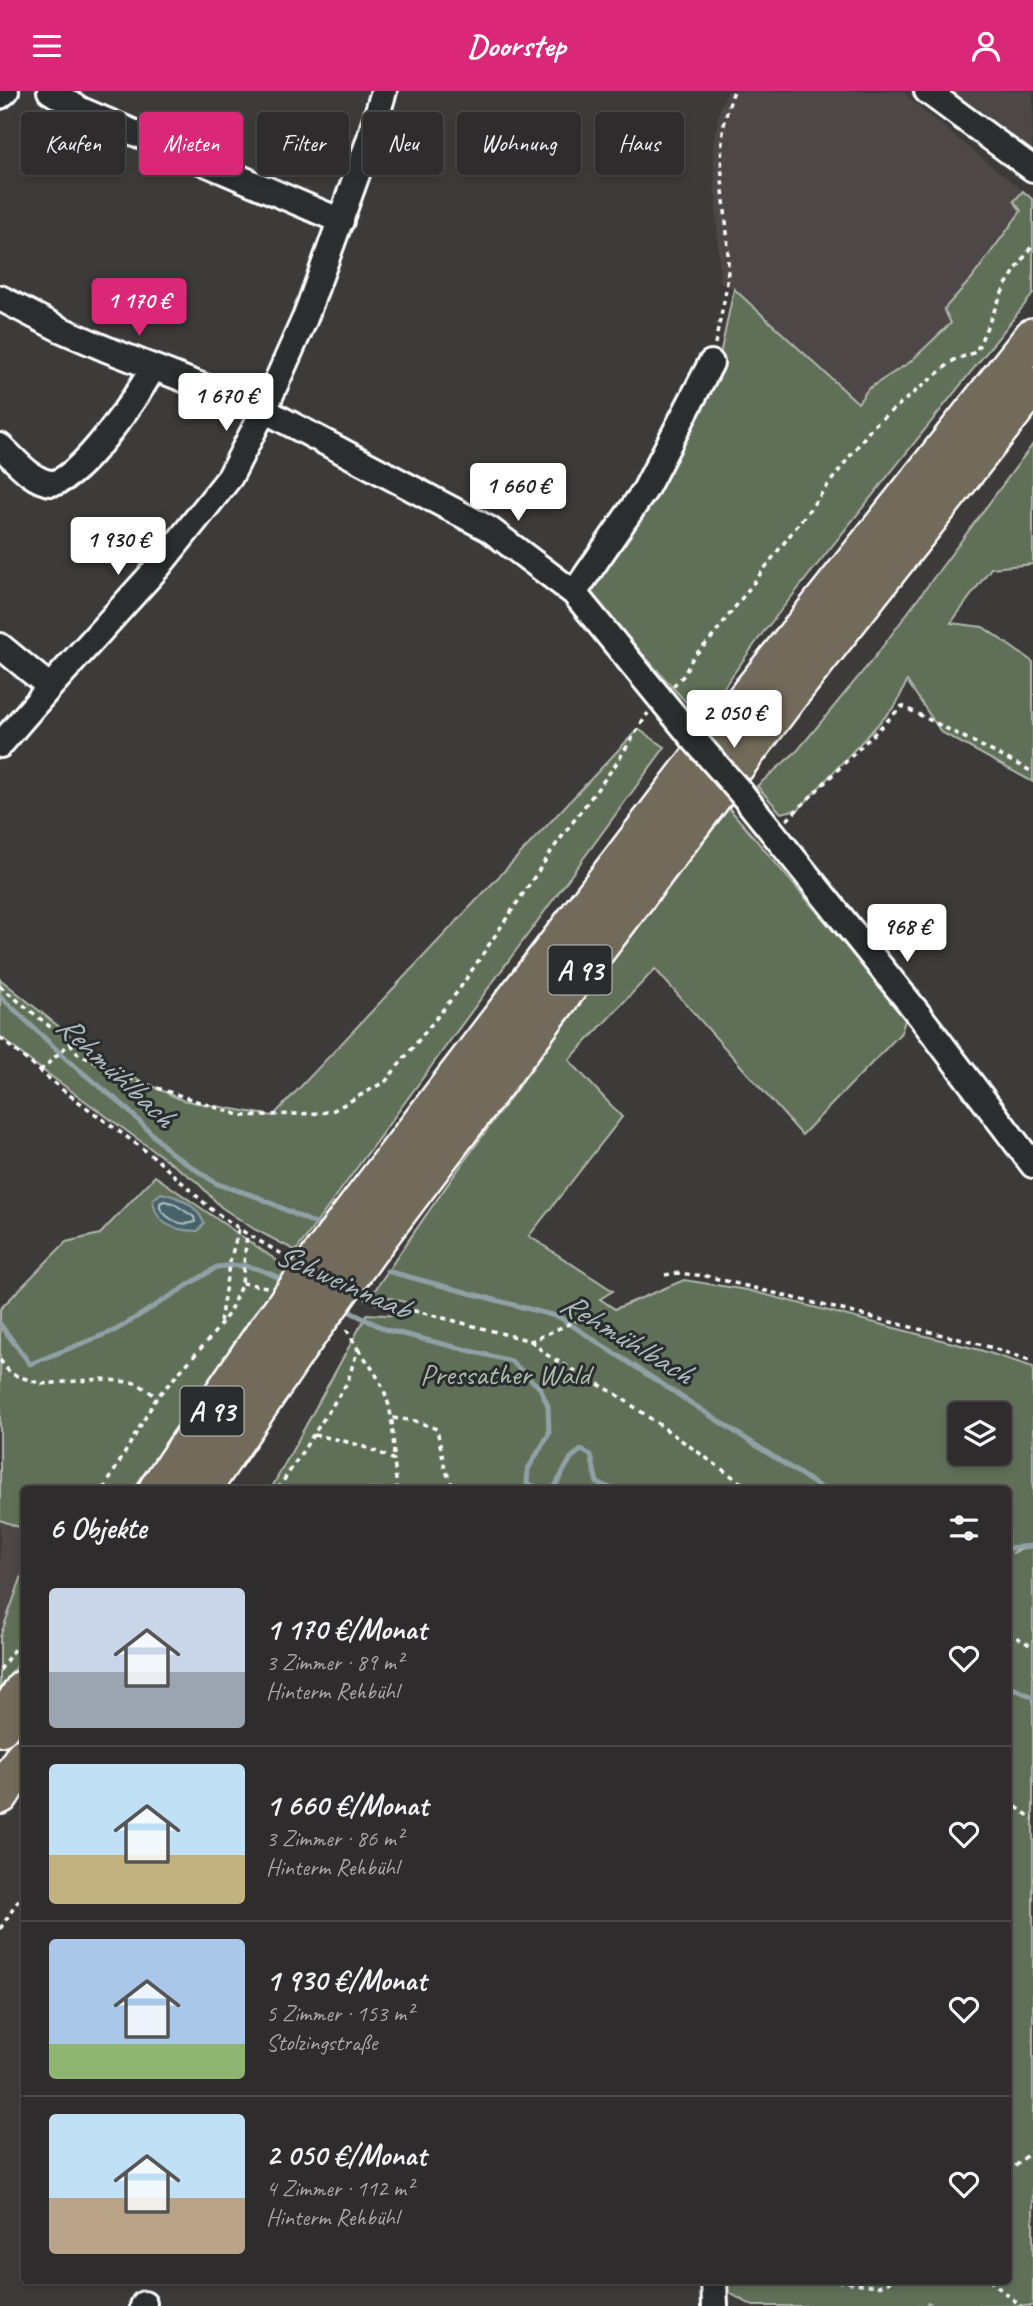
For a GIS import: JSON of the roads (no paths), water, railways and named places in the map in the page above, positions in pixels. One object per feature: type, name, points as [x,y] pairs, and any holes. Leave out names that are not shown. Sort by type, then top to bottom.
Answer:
[{"type":"highway","name":"A 93","points":[[204,1486],[298,1348],[357,1237],[711,743],[1033,337]]},
{"type":"highway","name":"A 93","points":[[160,1486],[265,1333],[357,1237],[1033,386]]},
{"type":"highway","points":[[0,1727],[21,1694]]},
{"type":"highway","points":[[0,1795],[21,1762]]},
{"type":"street","points":[[0,96],[6,91]]},
{"type":"street","points":[[50,91],[81,110],[341,221]]},
{"type":"street","points":[[0,745],[159,566],[230,477],[264,410],[305,318],[341,221],[384,91]]},
{"type":"street","points":[[927,91],[1033,169]]},
{"type":"street","points":[[0,298],[62,330],[264,410],[489,529],[574,593],[742,794],[920,1016],[1033,1165]]},
{"type":"street","points":[[574,593],[645,490],[711,363]]},
{"type":"street","points":[[0,446],[37,480],[55,484],[68,478],[104,439],[140,392],[153,368]]},
{"type":"street","points":[[0,646],[50,687]]},
{"type":"street","points":[[714,2284],[715,2306]]},
{"type":"water","points":[[161,1193],[181,1200],[197,1211],[204,1223],[198,1231],[174,1228],[162,1221],[153,1200]]},
{"type":"waterway","name":"Rehmühlbach","points":[[0,996],[73,1065],[124,1106],[170,1152],[217,1184],[258,1197],[320,1226]]},
{"type":"waterway","name":"Schweinnaab","points":[[0,1324],[30,1364],[116,1330],[217,1267],[236,1265],[253,1268],[286,1281]]},
{"type":"waterway","name":"Rehmühlbach","points":[[387,1271],[559,1317],[818,1486]]},
{"type":"waterway","name":"Schweinnaab","points":[[342,1308],[387,1330],[511,1361],[540,1388],[548,1406],[549,1434],[528,1469],[527,1483],[533,1486]]},
{"type":"waterway","name":"Schweinnaab","points":[[555,1486],[571,1458],[581,1450],[591,1455],[597,1483],[605,1486]]},
{"type":"waterway","name":"Rehmühlbach","points":[[1011,1548],[1033,1546]]},
{"type":"waterway","name":"Schweinnaab","points":[[1011,1687],[1033,1697]]},
{"type":"park label","name":"Pressather Wald","points":[[505,1374]]}]
